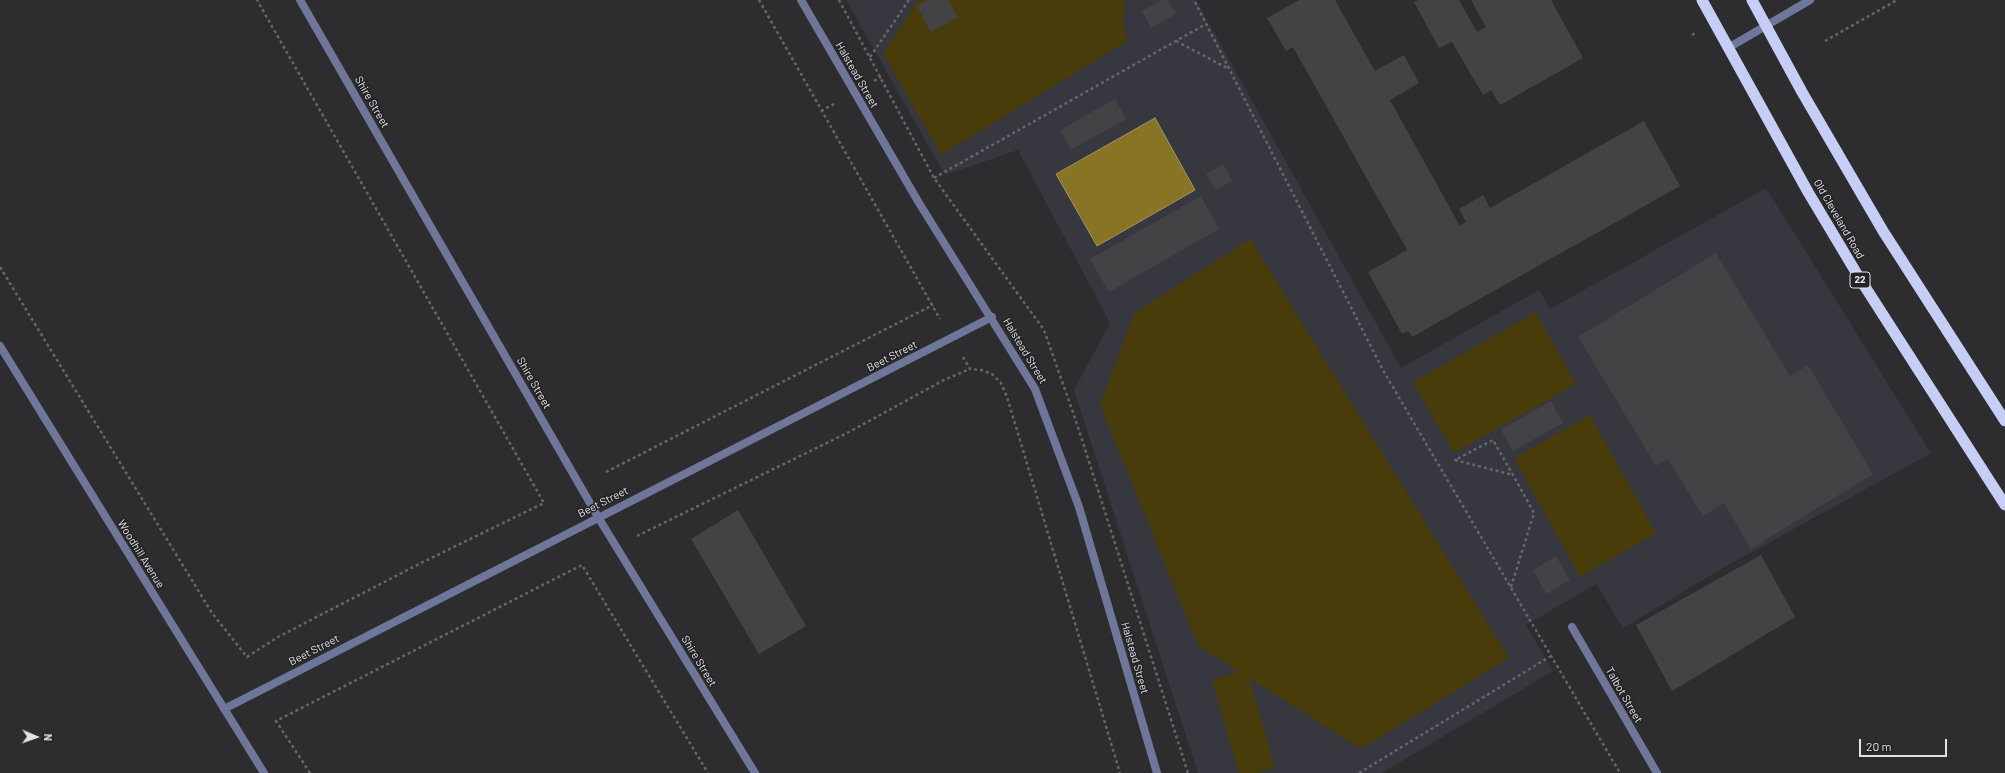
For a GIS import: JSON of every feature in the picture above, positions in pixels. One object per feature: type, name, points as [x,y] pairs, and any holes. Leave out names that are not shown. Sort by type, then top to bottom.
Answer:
[{"type":"highway","name":"Old Cleveland Road","points":[[1702,0],[1808,192],[1860,280],[2005,505]]},
{"type":"highway","points":[[1752,0],[1802,92],[1883,231],[2005,421]]},
{"type":"street","name":"Shire Street","points":[[300,0],[598,517],[755,773]]},
{"type":"street","name":"Halstead Street","points":[[801,0],[919,203],[992,317],[1035,389],[1079,507],[1157,773]]},
{"type":"street","points":[[1728,48],[1810,0]]},
{"type":"street","name":"Beet Street","points":[[224,709],[992,317]]},
{"type":"street","name":"Woodhill Avenue","points":[[0,346],[264,773]]},
{"type":"street","name":"Talbot Street","points":[[1572,627],[1657,773]]},
{"type":"path","points":[[0,267],[212,613],[247,657],[278,638],[408,570],[544,503],[257,0]]},
{"type":"path","points":[[759,0],[940,319]]},
{"type":"path","points":[[870,57],[909,0]]},
{"type":"path","points":[[1825,41],[1898,0]]},
{"type":"path","points":[[1195,2],[1384,372],[1620,773]]},
{"type":"path","points":[[934,178],[1206,24]]},
{"type":"path","points":[[1176,41],[1230,69]]},
{"type":"path","points":[[874,81],[881,77]]},
{"type":"path","points":[[821,111],[834,104]]},
{"type":"path","points":[[606,472],[933,305]]},
{"type":"path","points":[[963,357],[970,369]]},
{"type":"path","points":[[637,536],[849,432],[944,380],[970,369],[981,370],[992,374],[1001,383],[1007,397],[1120,773]]},
{"type":"path","points":[[1511,588],[1534,513],[1513,475],[1493,440],[1455,460],[1513,475]]},
{"type":"path","points":[[310,773],[276,721],[582,565],[708,773]]},
{"type":"path","points":[[1359,773],[1551,656]]},
{"type":"shaded area","points":[[846,0],[1196,0],[1401,368],[1539,290],[1550,309],[1766,188],[1931,453],[1716,572],[1623,628],[1596,584],[1526,625],[1553,671],[1382,773],[1198,773],[1074,390],[1110,323],[1018,150],[945,175]]},
{"type":"shaded area","points":[[918,0],[1125,0],[1123,19],[1127,41],[941,155],[883,53]]},
{"type":"shaded area","points":[[1155,118],[1195,190],[1097,246],[1056,174]]},
{"type":"shaded area","points":[[1250,239],[1509,658],[1361,749],[1249,678],[1275,768],[1257,773],[1239,773],[1212,680],[1239,672],[1198,645],[1100,405],[1134,313]]},
{"type":"shaded area","points":[[1536,312],[1576,384],[1454,453],[1413,382]]},
{"type":"shaded area","points":[[1590,415],[1656,533],[1580,577],[1514,458]]},
{"type":"building","points":[[927,0],[948,0],[958,17],[931,32],[917,6]]},
{"type":"building","points":[[1162,0],[1168,0],[1176,14],[1151,28],[1142,11]]},
{"type":"building","points":[[1299,0],[1335,0],[1375,71],[1404,55],[1419,83],[1390,100],[1460,226],[1466,222],[1459,209],[1483,195],[1490,208],[1644,121],[1680,186],[1412,337],[1408,331],[1402,334],[1368,272],[1407,250],[1293,47],[1286,51],[1267,18]]},
{"type":"building","points":[[1418,0],[1459,0],[1477,32],[1486,27],[1471,0],[1551,0],[1583,58],[1500,105],[1491,90],[1483,95],[1452,42],[1439,48],[1414,2]]},
{"type":"building","points":[[1115,99],[1126,119],[1071,150],[1060,130]]},
{"type":"building","points":[[1223,164],[1232,181],[1216,190],[1206,174]]},
{"type":"building","points":[[1201,196],[1219,229],[1109,292],[1090,259]]},
{"type":"building","points":[[1716,253],[1790,376],[1808,365],[1873,474],[1751,549],[1724,503],[1703,516],[1668,459],[1656,466],[1578,337]]},
{"type":"building","points":[[1551,401],[1563,423],[1513,451],[1501,430]]},
{"type":"building","points":[[738,510],[806,626],[759,654],[691,539]]},
{"type":"building","points":[[1761,555],[1795,617],[1672,691],[1636,625]]},
{"type":"building","points":[[1556,556],[1570,580],[1546,594],[1533,570]]}]
